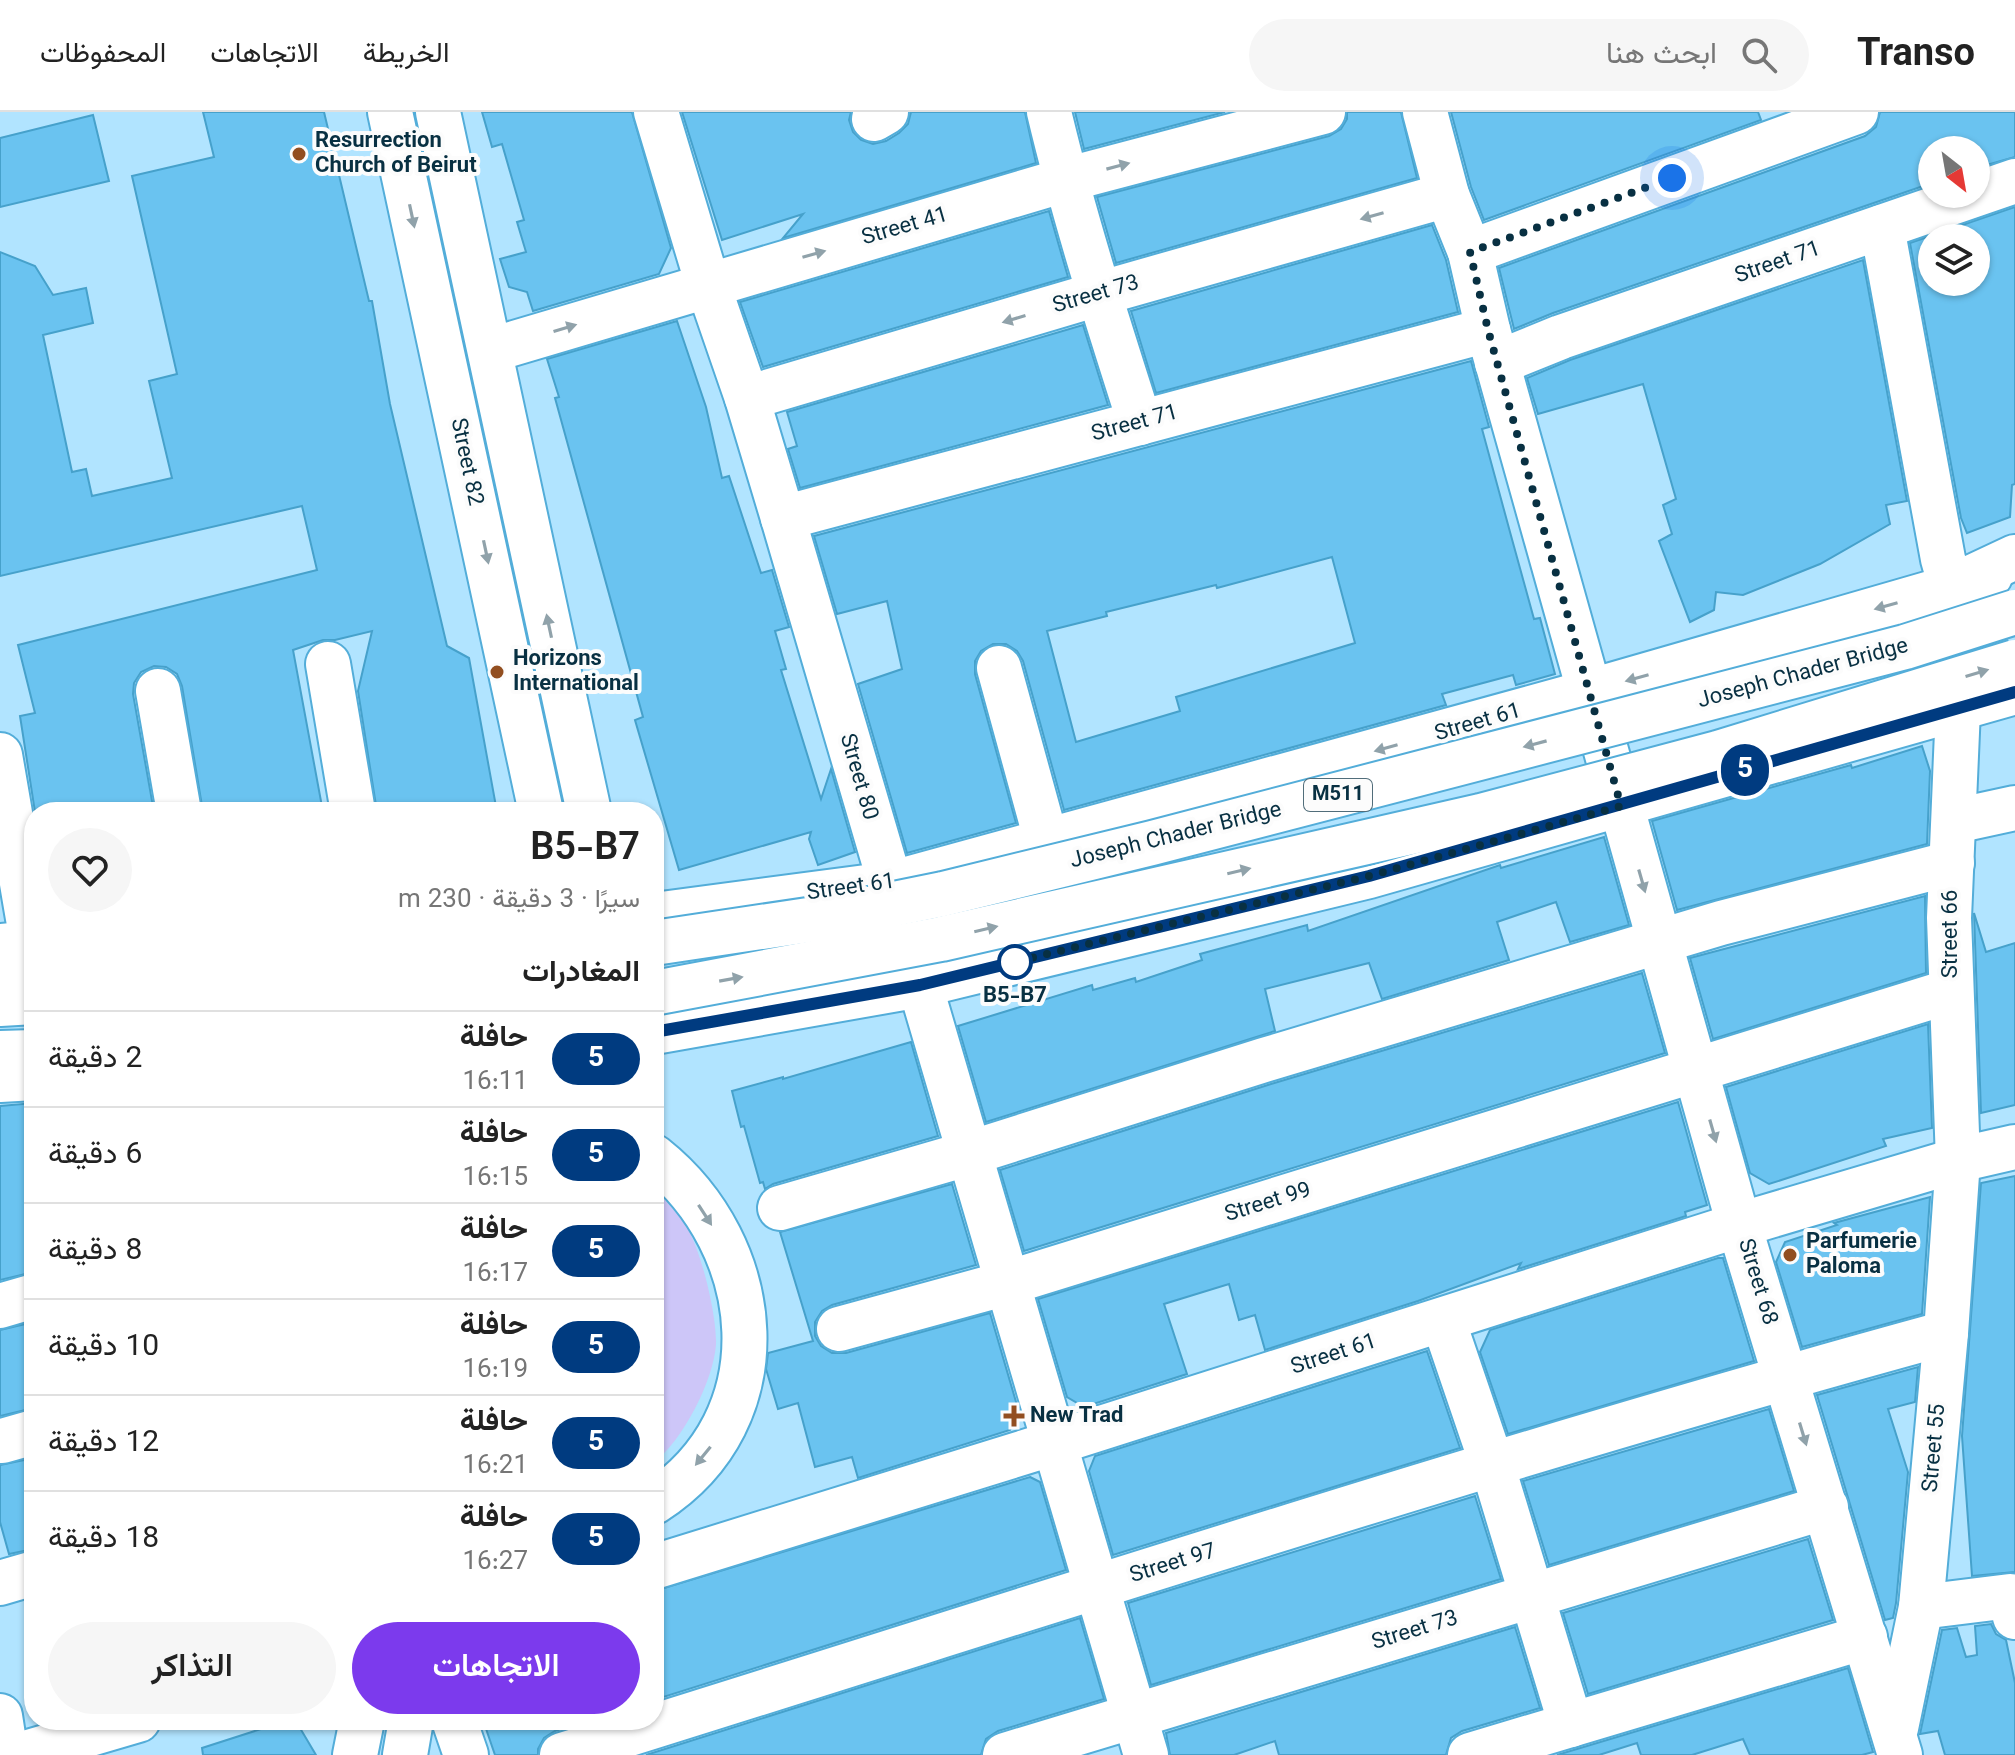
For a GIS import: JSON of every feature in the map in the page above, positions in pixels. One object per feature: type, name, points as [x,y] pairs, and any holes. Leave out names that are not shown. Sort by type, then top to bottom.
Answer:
[{"type":"main road","name":"Street 82","points":[[390,112],[539,802]]},
{"type":"main road","points":[[438,112],[587,802]]},
{"type":"main road","name":"Street 80","points":[[656,112],[783,518],[1140,1735]]},
{"type":"main road","points":[[1049,112],[1098,294],[1140,423]]},
{"type":"main road","name":"Street 41","points":[[491,350],[1065,180],[1323,112]]},
{"type":"main road","points":[[1425,112],[1447,195],[1470,252],[1492,346],[1590,692]]},
{"type":"main road","points":[[1470,252],[1856,112]]},
{"type":"main road","name":"Street 71","points":[[783,518],[1140,423],[1492,346],[1561,337],[2015,181]]},
{"type":"main road","name":"Street 73","points":[[747,398],[1447,195]]},
{"type":"main road","points":[[1882,227],[1943,559],[1951,587],[2015,557]]},
{"type":"main road","name":"Street 61","points":[[664,914],[889,884],[1590,692],[2015,568]]},
{"type":"main road","name":"Joseph Chader Bridge","points":[[664,942],[835,916],[943,894],[1905,647],[2015,612]]},
{"type":"main road","name":"Joseph Chader Bridge","points":[[664,991],[941,939],[1481,816],[1718,753],[2015,662]]},
{"type":"main road","points":[[328,664],[351,802]]},
{"type":"main road","points":[[999,668],[1047,843]]},
{"type":"main road","points":[[158,691],[177,802]]},
{"type":"main road","name":"Street 68","points":[[1590,692],[1739,1225],[1898,1745]]},
{"type":"main road","points":[[664,1030],[920,985],[1369,876],[2015,692]]},
{"type":"main road","name":"Street 66","points":[[1958,709],[1949,918],[1958,1160]]},
{"type":"main road","points":[[526,736],[571,727]]},
{"type":"main road","points":[[0,755],[19,933]]},
{"type":"main road","points":[[780,1208],[1660,943],[1954,842],[2015,808]]},
{"type":"main road","points":[[0,969],[24,968]]},
{"type":"main road","name":"Street 99","points":[[839,1329],[1007,1283],[1951,991]]},
{"type":"main road","points":[[0,1004],[24,1003]]},
{"type":"main road","points":[[0,1053],[24,1052]]},
{"type":"main road","points":[[0,1080],[24,1079]]},
{"type":"main road","name":"Street 61","points":[[664,1564],[1739,1225],[1958,1160],[2015,1147]]},
{"type":"main road","name":"Street 55","points":[[1898,1745],[1921,1607],[1958,1160]]},
{"type":"main road","points":[[664,1167],[707,1216],[724,1249],[745,1316],[745,1350],[730,1417],[683,1480],[664,1496]]},
{"type":"main road","points":[[0,1306],[24,1299]]},
{"type":"main road","points":[[1443,1320],[1492,1464],[1571,1725]]},
{"type":"main road","name":"Street 97","points":[[664,1723],[1492,1464],[1946,1333]]},
{"type":"main road","name":"Street 73","points":[[1005,1755],[1140,1735],[1532,1595],[1826,1507]]},
{"type":"main road","points":[[0,1583],[24,1576]]},
{"type":"main road","points":[[1921,1607],[2010,1596],[2015,1617]]},
{"type":"main road","points":[[1470,1755],[1865,1637]]},
{"type":"main road","points":[[0,1716],[6,1755]]},
{"type":"main road","points":[[18,1755],[104,1730]]},
{"type":"main road","points":[[355,1755],[360,1730]]},
{"type":"main road","points":[[405,1755],[409,1730]]},
{"type":"main road","points":[[457,1730],[466,1755]]},
{"type":"main road","name":"Street 97","points":[[562,1755],[642,1730]]},
{"type":"shaded area","points":[[664,1200],[692,1237],[711,1300],[716,1332],[714,1359],[703,1392],[665,1453]]},
{"type":"building","points":[[203,112],[324,112],[369,301],[372,301],[390,404],[447,646],[469,658],[495,802],[375,802],[358,691],[372,631],[323,640],[293,650],[321,802],[201,802],[182,686],[177,674],[166,667],[154,666],[141,672],[134,683],[133,694],[152,802],[33,802],[20,716],[35,713],[18,645],[317,570],[302,506],[0,576],[0,252],[35,266],[53,295],[86,288],[93,323],[43,335],[72,472],[86,469],[92,496],[172,478],[149,381],[177,374],[132,176],[214,157]]},
{"type":"building","points":[[482,112],[632,112],[671,248],[659,274],[533,311],[527,292],[509,287],[500,259],[526,252],[517,222],[524,220],[502,144],[492,147]]},
{"type":"building","points":[[682,112],[851,112],[849,120],[853,132],[861,140],[873,144],[899,133],[908,124],[911,112],[1025,112],[1036,163],[783,238],[803,214],[722,240]]},
{"type":"building","points":[[1075,112],[1225,112],[1084,149]]},
{"type":"building","points":[[1347,112],[1401,112],[1417,178],[1116,263],[1097,197],[1329,136],[1341,129]]},
{"type":"building","points":[[1451,112],[1758,112],[1761,120],[1484,220],[1471,187]]},
{"type":"building","points":[[1880,112],[2015,112],[2015,157],[1990,164],[1990,136],[1918,136],[1918,188],[1514,329],[1499,268],[1865,136],[1876,127]]},
{"type":"building","points":[[93,115],[109,181],[0,207],[0,138]]},
{"type":"building","points":[[2015,207],[2015,484],[2012,485],[2010,517],[1967,533],[1961,518],[1920,296],[1990,296],[1990,224],[1965,224]]},
{"type":"building","points":[[1049,211],[1068,277],[763,367],[740,302]]},
{"type":"building","points":[[1432,225],[1446,260],[1458,312],[1156,393],[1131,311]]},
{"type":"building","points":[[1918,240],[1918,286],[1910,243]]},
{"type":"building","points":[[1863,260],[1907,501],[1886,505],[1890,524],[1820,564],[1743,595],[1716,592],[1714,610],[1690,622],[1659,541],[1672,534],[1663,505],[1676,499],[1643,384],[1538,414],[1527,378],[1570,360]]},
{"type":"building","points":[[677,321],[706,407],[722,478],[729,476],[761,573],[772,570],[789,627],[775,631],[786,669],[781,670],[821,799],[831,769],[855,852],[818,865],[809,839],[811,832],[679,870],[664,819],[664,802],[659,802],[635,720],[643,717],[547,359]]},
{"type":"building","points":[[1083,325],[1108,405],[800,488],[788,449],[797,446],[787,412]]},
{"type":"building","points":[[1471,361],[1489,427],[1482,429],[1534,619],[1540,618],[1555,674],[1516,685],[1513,675],[1442,694],[1446,705],[1064,810],[1023,661],[1017,651],[1006,644],[993,644],[981,651],[975,661],[975,674],[1016,823],[907,853],[858,684],[902,669],[887,601],[837,614],[814,536]],"holes":[[[1332,557],[1355,643],[1176,697],[1180,711],[1076,742],[1047,631],[1107,616],[1106,612],[1216,585],[1217,588]]]},
{"type":"building","points":[[1922,746],[1930,771],[1927,844],[1677,910],[1652,821],[1851,765],[1852,768]]},
{"type":"building","points":[[1604,837],[1629,925],[1570,942],[1556,902],[1497,922],[1509,960],[1382,999],[1369,963],[1265,989],[1275,1031],[986,1122],[958,1026],[1092,985],[1093,990],[1135,978],[1136,982],[1202,960],[1200,954],[1307,925],[1308,931],[1500,865],[1501,868]]},
{"type":"building","points":[[1925,896],[1926,973],[1713,1039],[1690,958]]},
{"type":"building","points":[[1974,913],[1986,952],[2015,943],[2015,1105],[1981,1113]]},
{"type":"building","points":[[1642,973],[1665,1053],[1024,1251],[1000,1170],[1271,1084]]},
{"type":"building","points":[[1928,1024],[1932,1128],[1883,1139],[1886,1146],[1769,1184],[1750,1173],[1726,1087]]},
{"type":"building","points":[[911,1042],[938,1136],[773,1184],[765,1189],[763,1182],[760,1183],[744,1126],[741,1127],[732,1091]]},
{"type":"building","points":[[1678,1102],[1707,1205],[1685,1212],[1686,1216],[1518,1269],[1521,1263],[1418,1301],[1265,1350],[1255,1315],[1239,1320],[1229,1284],[1164,1304],[1187,1374],[1084,1407],[1067,1397],[1038,1299]]},
{"type":"building","points":[[24,1104],[24,1274],[0,1280],[0,1106]]},
{"type":"building","points":[[2015,1176],[2015,1572],[1972,1576],[1962,1436],[1981,1183]]},
{"type":"building","points":[[952,1184],[976,1265],[832,1305],[822,1311],[815,1322],[815,1336],[821,1346],[832,1353],[846,1353],[990,1313],[1019,1412],[1010,1430],[858,1478],[852,1457],[815,1467],[798,1403],[778,1409],[766,1369],[768,1353],[813,1341],[780,1232]]},
{"type":"building","points":[[1930,1197],[1922,1314],[1802,1347],[1776,1262],[1785,1242],[1837,1225],[1834,1223]]},
{"type":"building","points":[[1723,1258],[1754,1361],[1508,1434],[1480,1352],[1490,1330]]},
{"type":"building","points":[[24,1324],[24,1410],[0,1416],[0,1330]]},
{"type":"building","points":[[1427,1351],[1460,1448],[1113,1555],[1089,1471],[1095,1456]]},
{"type":"building","points":[[1918,1367],[1915,1402],[1888,1409],[1908,1472],[1896,1603],[1893,1618],[1885,1620],[1817,1395]]},
{"type":"building","points":[[1769,1409],[1794,1491],[1549,1565],[1523,1481]]},
{"type":"building","points":[[24,1460],[24,1551],[9,1554],[0,1522],[0,1465]]},
{"type":"building","points":[[1030,1477],[1040,1482],[1066,1570],[664,1697],[664,1588]]},
{"type":"building","points":[[1475,1496],[1501,1579],[1151,1685],[1128,1603]]},
{"type":"building","points":[[1808,1539],[1833,1620],[1588,1694],[1563,1613]]},
{"type":"building","points":[[1080,1618],[1104,1699],[998,1731],[986,1739],[981,1755],[646,1755]]},
{"type":"building","points":[[1991,1624],[1996,1634],[2006,1640],[2015,1683],[2015,1755],[1945,1755],[1938,1731],[1920,1734],[1942,1630],[1957,1628],[1966,1657],[1977,1655],[1975,1626]]},
{"type":"building","points":[[1515,1627],[1540,1708],[1462,1731],[1451,1738],[1446,1755],[1279,1755],[1275,1741],[1234,1755],[1170,1755],[1166,1733]]},
{"type":"building","points":[[1848,1668],[1873,1752],[1862,1755],[1750,1755],[1743,1739],[1692,1755],[1641,1755],[1637,1743],[1599,1755],[1557,1755]]},
{"type":"building","points":[[258,1730],[301,1730],[316,1755],[203,1755],[202,1748]]},
{"type":"building","points":[[486,1730],[558,1730],[544,1738],[538,1755],[495,1755]]},
{"type":"bus line","name":"5","points":[[664,1030],[920,985],[1369,876],[2015,692]]},
{"type":"place","name":"Resurrection Church of Beirut","points":[[299,154]]},
{"type":"place","name":"Horizons International","points":[[497,672]]},
{"type":"place","name":"B5-B7","points":[[1015,962]]},
{"type":"place","name":"Parfumerie Paloma","points":[[1790,1255]]},
{"type":"place","name":"New Trad","points":[[1014,1416]]},
{"type":"route","points":[[1015,962],[1010,963],[1369,876],[1621,806],[1488,330],[1470,252],[1672,178]]}]
